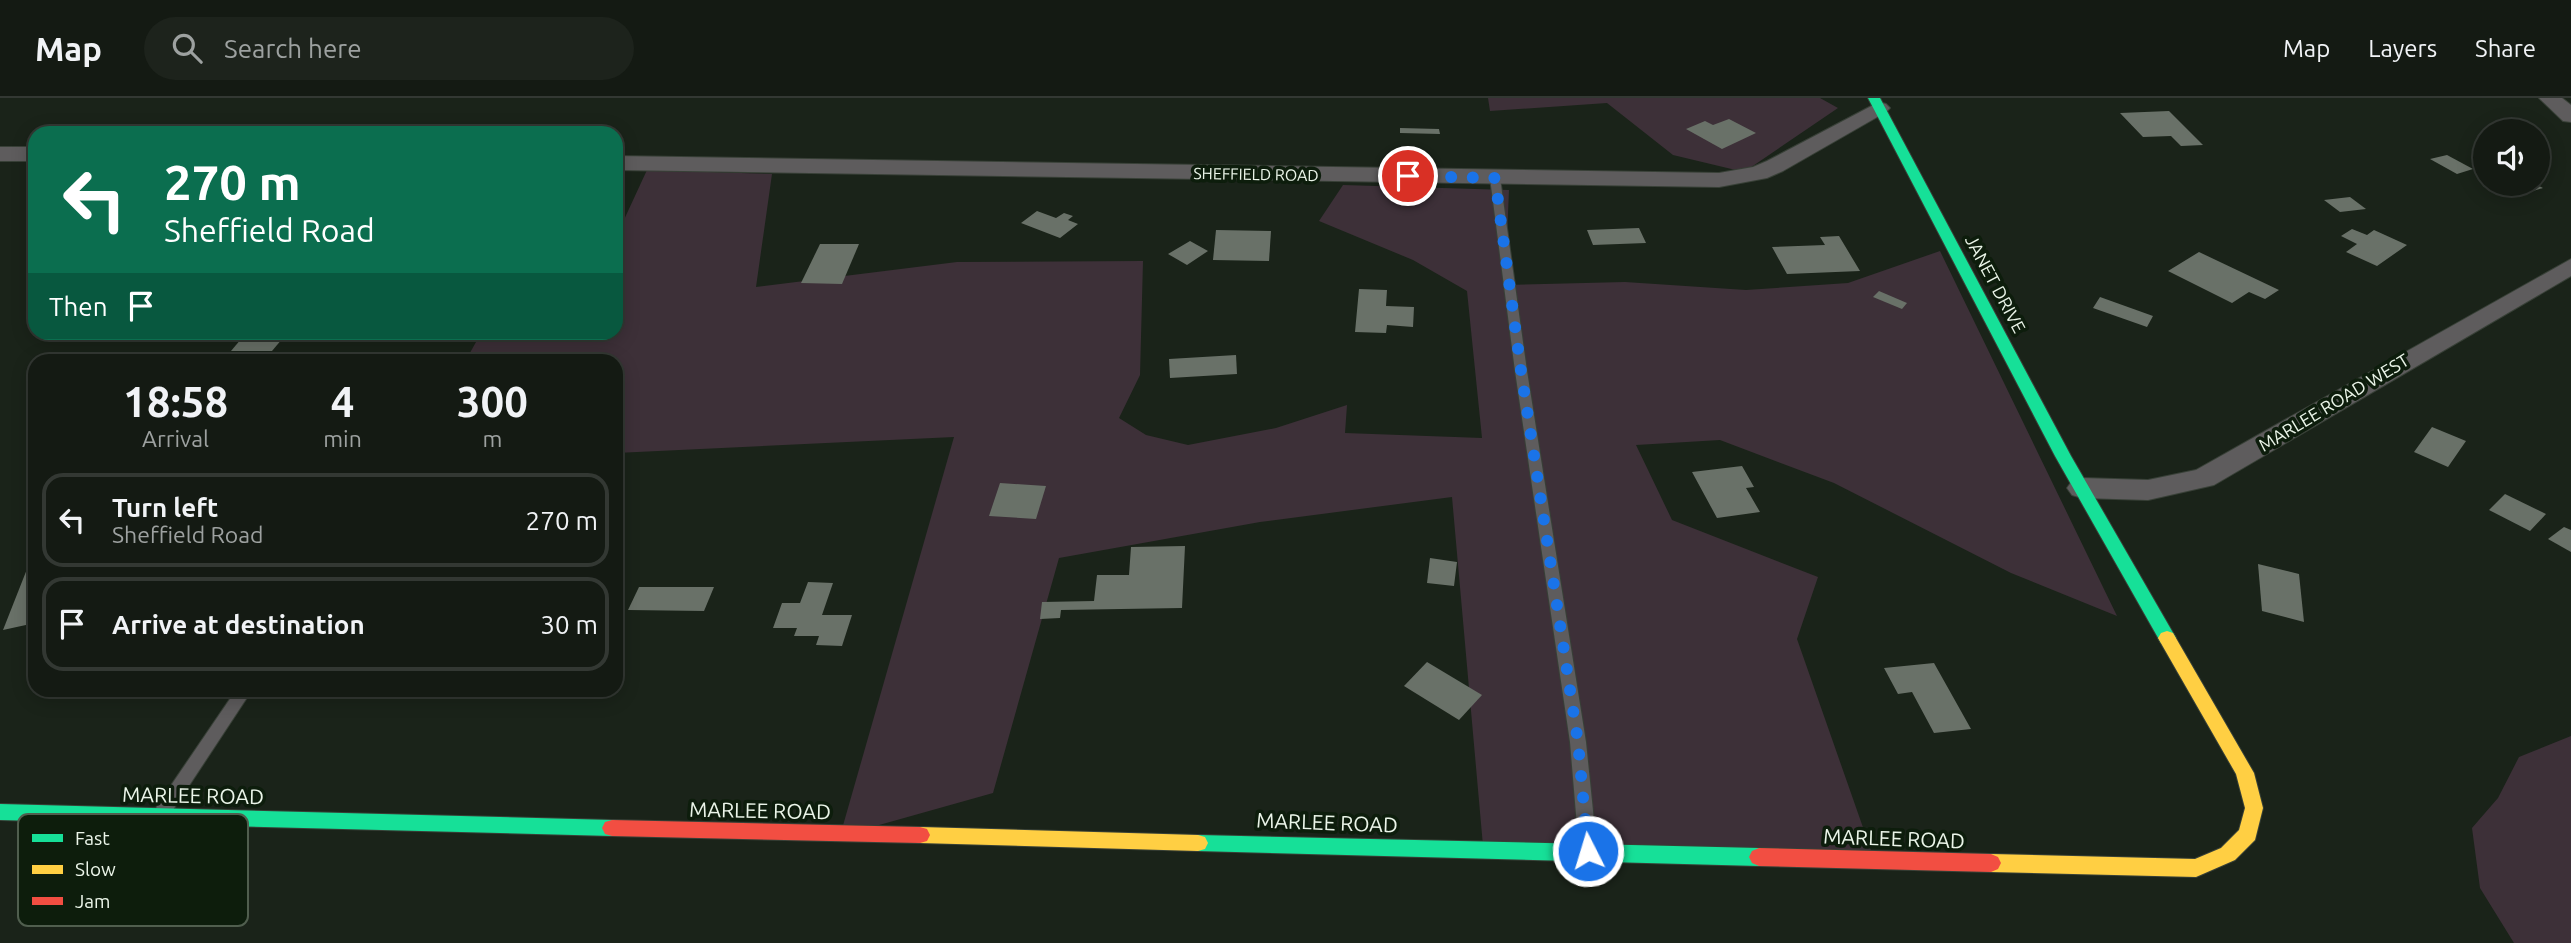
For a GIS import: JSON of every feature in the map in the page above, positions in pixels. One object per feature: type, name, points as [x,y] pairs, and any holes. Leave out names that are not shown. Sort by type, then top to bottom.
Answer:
[{"type":"street","points":[[2549,98],[2571,116]]},
{"type":"street","name":"SHEFFIELD ROAD","points":[[623,163],[1646,181],[1741,178],[1775,166],[1876,103]]},
{"type":"street","name":"JANET DRIVE","points":[[1876,103],[2082,488]]},
{"type":"street","points":[[0,154],[28,154]]},
{"type":"street","name":"MARLEE ROAD WEST","points":[[2082,488],[2148,490],[2204,478],[2571,267]]},
{"type":"street","name":"MARLEE ROAD","points":[[248,819],[2196,868],[2224,859],[2243,844],[2249,834],[2255,811],[2250,786],[2082,488]]},
{"type":"street","name":"MARLEE ROAD","points":[[0,812],[80,814]]},
{"type":"lane","points":[[1495,178],[1521,371],[1578,742],[1588,851]]},
{"type":"lane","points":[[162,814],[239,697]]},
{"type":"shaded area","points":[[1488,98],[1820,98],[1838,108],[1744,172],[1673,155],[1607,103],[1490,111]]},
{"type":"shaded area","points":[[647,170],[772,174],[756,287],[957,262],[1143,261],[1140,375],[1119,418],[1146,435],[1188,445],[1276,428],[1347,405],[1345,433],[1482,438],[1467,291],[1413,260],[1319,221],[1343,185],[1509,190],[1505,285],[1625,282],[1746,290],[1848,283],[1940,251],[2117,616],[2011,573],[1834,483],[1720,440],[1636,445],[1672,520],[1818,577],[1797,639],[1873,856],[1484,857],[1452,497],[1260,522],[1059,558],[993,793],[840,836],[954,437],[623,453],[623,354],[469,354],[477,340],[623,340],[623,222]]},
{"type":"shaded area","points":[[2571,736],[2571,943],[2514,943],[2480,888],[2472,828],[2498,798],[2519,757]]},
{"type":"building","points":[[2169,111],[2203,145],[2181,146],[2171,136],[2143,137],[2120,113]]},
{"type":"building","points":[[1729,119],[1756,133],[1722,149],[1686,129],[1705,121],[1713,125]]},
{"type":"building","points":[[1400,128],[1439,129],[1440,134],[1400,133]]},
{"type":"building","points":[[2447,155],[2473,169],[2457,174],[2430,159]]},
{"type":"building","points":[[2350,197],[2366,209],[2340,212],[2324,200]]},
{"type":"building","points":[[1037,211],[1056,218],[1064,213],[1073,216],[1068,220],[1078,224],[1060,238],[1021,223]]},
{"type":"building","points":[[1639,228],[1646,243],[1593,245],[1587,230]]},
{"type":"building","points":[[2352,229],[2367,235],[2374,230],[2407,245],[2377,266],[2346,252],[2357,244],[2341,236]]},
{"type":"building","points":[[1216,230],[1271,231],[1269,261],[1213,260]]},
{"type":"building","points":[[1839,236],[1860,271],[1787,274],[1772,247],[1825,245],[1820,237]]},
{"type":"building","points":[[1190,241],[1208,251],[1187,265],[1168,254]]},
{"type":"building","points":[[820,244],[859,244],[842,284],[801,283]]},
{"type":"building","points":[[2199,252],[2279,290],[2265,299],[2249,292],[2232,303],[2168,271]]},
{"type":"building","points":[[1359,289],[1387,290],[1386,306],[1414,307],[1413,327],[1387,325],[1386,333],[1355,332]]},
{"type":"building","points":[[1879,291],[1907,303],[1902,309],[1873,297]]},
{"type":"building","points":[[2100,297],[2153,316],[2147,327],[2093,308]]},
{"type":"building","points":[[240,340],[281,340],[272,351],[231,351]]},
{"type":"building","points":[[1236,355],[1237,374],[1170,378],[1169,359]]},
{"type":"building","points":[[2432,427],[2466,441],[2448,467],[2414,452]]},
{"type":"building","points":[[1742,466],[1754,487],[1746,488],[1760,512],[1717,518],[1692,472]]},
{"type":"building","points":[[1000,483],[1046,486],[1036,519],[989,516]]},
{"type":"building","points":[[2505,494],[2546,514],[2530,531],[2489,510]]},
{"type":"building","points":[[2564,527],[2571,530],[2571,552],[2548,539]]},
{"type":"building","points":[[1185,546],[1182,608],[1061,610],[1060,618],[1040,619],[1042,602],[1094,601],[1097,575],[1129,575],[1131,547]]},
{"type":"building","points":[[1430,558],[1457,562],[1454,586],[1427,583]]},
{"type":"building","points":[[2258,564],[2299,574],[2304,622],[2262,611]]},
{"type":"building","points":[[28,567],[28,625],[3,630]]},
{"type":"building","points":[[808,582],[833,583],[822,615],[852,615],[842,646],[816,645],[819,636],[794,636],[797,628],[773,628],[782,603],[800,603]]},
{"type":"building","points":[[639,587],[714,587],[704,611],[628,610]]},
{"type":"building","points":[[1427,662],[1482,695],[1459,720],[1404,686]]},
{"type":"building","points":[[1934,663],[1971,729],[1934,733],[1912,692],[1898,694],[1884,668]]},
{"type":"traffic: fast","points":[[1874,98],[2063,456],[2167,638]]},
{"type":"traffic: fast","points":[[0,812],[76,814]]},
{"type":"traffic: fast","points":[[248,818],[612,828]]},
{"type":"traffic: fast","points":[[1198,843],[1759,857]]},
{"type":"traffic: slow","points":[[1991,863],[2196,868],[2228,854],[2248,834],[2254,808],[2245,773],[2167,638]]},
{"type":"traffic: slow","points":[[920,835],[1198,843]]},
{"type":"traffic: jam","points":[[612,828],[920,835]]},
{"type":"traffic: jam","points":[[1759,857],[1991,863]]},
{"type":"route","points":[[1408,176],[1495,178],[1521,371],[1578,742],[1588,851]]}]
